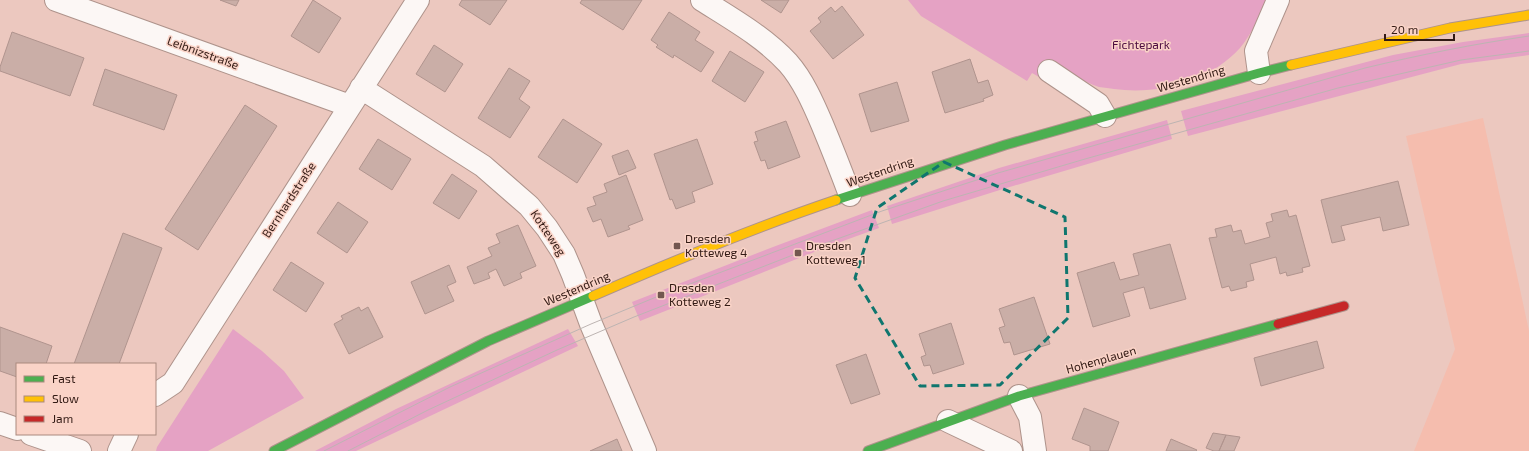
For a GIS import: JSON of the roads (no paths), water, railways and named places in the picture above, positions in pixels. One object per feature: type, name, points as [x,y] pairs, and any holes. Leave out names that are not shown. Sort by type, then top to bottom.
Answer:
[{"type":"street","name":"Leibnizstraße","points":[[56,0],[356,97]]},
{"type":"street","name":"Bernhardstraße","points":[[156,394],[173,383],[418,0]]},
{"type":"street","points":[[702,0],[744,26],[767,43],[788,64],[804,87],[815,110],[850,195]]},
{"type":"street","points":[[1259,72],[1256,51],[1278,0]]},
{"type":"street","name":"Westendring","points":[[274,451],[488,341],[671,262],[795,214],[938,166],[1259,72],[1450,28],[1529,15]]},
{"type":"street","points":[[1049,71],[1098,104],[1105,116]]},
{"type":"street","name":"Kotteweg","points":[[356,97],[483,166],[529,206],[547,228],[564,254],[583,299],[591,324],[645,451]]},
{"type":"street","name":"Hohenplauen","points":[[868,451],[1019,396],[1344,306]]},
{"type":"street","points":[[1019,396],[1030,417],[1035,451]]},
{"type":"street","points":[[948,421],[1011,451]]},
{"type":"street","points":[[0,423],[16,429]]},
{"type":"street","points":[[35,435],[80,451]]},
{"type":"street","points":[[119,451],[127,435]]},
{"type":"tram line","points":[[324,451],[450,387],[591,324],[661,295],[882,211],[998,173],[1365,68],[1447,50],[1529,36]]},
{"type":"tram line","points":[[348,451],[428,410],[557,350],[634,317],[798,253],[943,201],[1085,159],[1338,88],[1461,60],[1529,51]]},
{"type":"place","name":"Dresden Kotteweg 4","points":[[677,246]]},
{"type":"place","name":"Dresden Kotteweg 1","points":[[798,253]]},
{"type":"place","name":"Dresden Kotteweg 2","points":[[661,295]]},
{"type":"park label","name":"Fichtepark","points":[[1141,45]]}]
